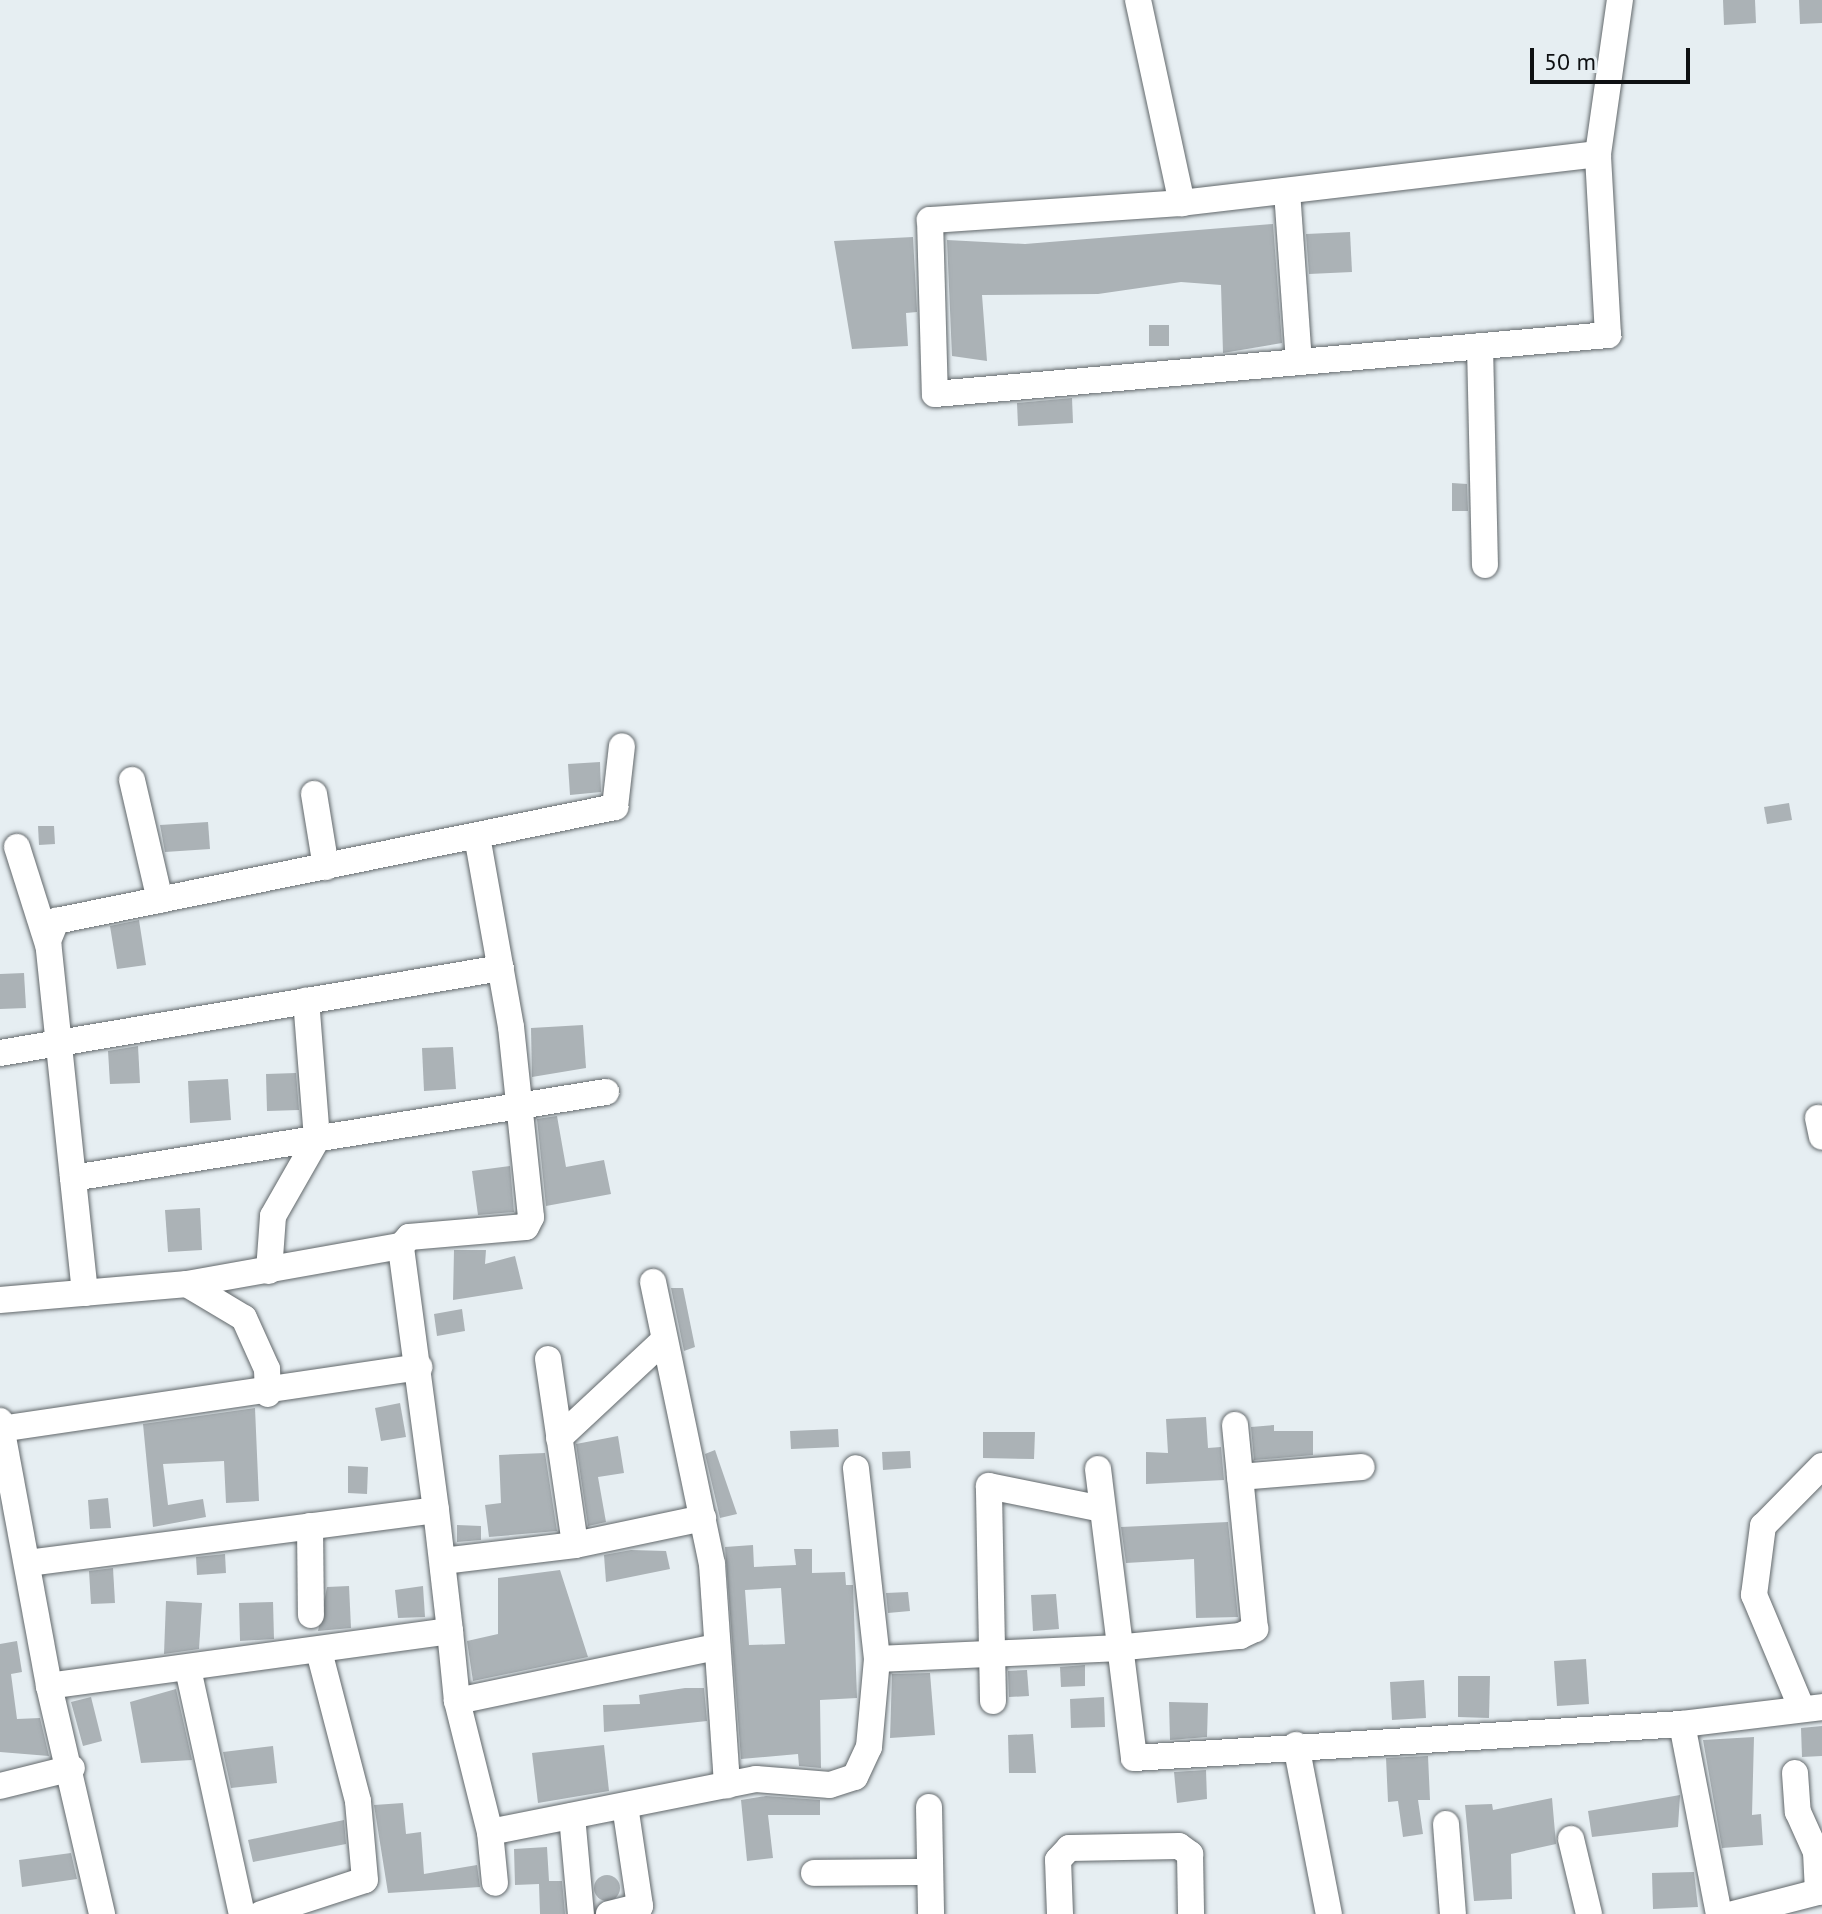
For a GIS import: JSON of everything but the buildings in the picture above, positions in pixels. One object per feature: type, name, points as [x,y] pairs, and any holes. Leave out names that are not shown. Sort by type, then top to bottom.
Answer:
[{"type":"street","points":[[1138,0],[1182,203]]},
{"type":"street","points":[[1598,154],[1182,203],[930,220],[935,394],[1608,335],[1598,154],[1620,0]]},
{"type":"street","points":[[1287,191],[1299,362]]},
{"type":"street","points":[[1480,346],[1485,565]]},
{"type":"street","points":[[48,945],[56,921],[615,807],[622,746]]},
{"type":"street","points":[[132,780],[160,900]]},
{"type":"street","points":[[314,794],[326,867]]},
{"type":"street","points":[[0,1300],[187,1284],[401,1246],[409,1237],[530,1223],[501,968],[477,836]]},
{"type":"street","points":[[17,847],[48,945],[85,1293]]},
{"type":"street","points":[[0,1053],[501,968]]},
{"type":"street","points":[[269,1271],[273,1216],[317,1139],[306,1000]]},
{"type":"street","points":[[73,1178],[606,1092]]},
{"type":"street","points":[[401,1246],[443,1561],[457,1701],[490,1832],[495,1883]]},
{"type":"street","points":[[653,1282],[661,1343],[703,1518],[727,1785]]},
{"type":"street","points":[[187,1284],[244,1318],[267,1369],[268,1394]]},
{"type":"street","points":[[559,1438],[661,1343]]},
{"type":"street","points":[[548,1359],[575,1545]]},
{"type":"street","points":[[102,1914],[72,1768],[49,1686],[1,1426],[268,1394],[419,1367]]},
{"type":"street","points":[[877,1659],[1115,1648],[1255,1629],[1235,1425]]},
{"type":"street","points":[[1098,1469],[1115,1648],[1134,1758],[1296,1745],[1682,1724],[1812,1708],[1754,1595],[1763,1526],[1822,1466]]},
{"type":"street","points":[[1240,1477],[1362,1467]]},
{"type":"street","points":[[490,1832],[756,1779],[830,1785],[855,1777],[869,1747],[877,1659],[856,1468]]},
{"type":"street","points":[[993,1701],[989,1486],[1102,1509]]},
{"type":"street","points":[[28,1563],[436,1510]]},
{"type":"street","points":[[443,1561],[575,1545],[703,1518]]},
{"type":"street","points":[[310,1526],[311,1615]]},
{"type":"street","points":[[49,1686],[450,1631]]},
{"type":"street","points":[[457,1701],[716,1647]]},
{"type":"street","points":[[261,1914],[365,1880],[358,1801],[319,1651]]},
{"type":"street","points":[[188,1669],[242,1914]]},
{"type":"street","points":[[1682,1724],[1719,1914]]},
{"type":"street","points":[[1296,1745],[1329,1914]]},
{"type":"street","points":[[0,1786],[72,1768]]},
{"type":"street","points":[[1733,1914],[1779,1908],[1820,1892],[1816,1852],[1798,1812],[1795,1773]]},
{"type":"street","points":[[609,1914],[640,1906],[625,1806]]},
{"type":"street","points":[[929,1807],[931,1914]]},
{"type":"street","points":[[572,1816],[581,1914]]},
{"type":"street","points":[[1446,1824],[1453,1914]]},
{"type":"street","points":[[1571,1839],[1589,1914]]},
{"type":"street","points":[[1060,1914],[1058,1860],[1069,1848],[1179,1846],[1190,1854],[1191,1914]]},
{"type":"street","points":[[814,1873],[930,1872]]}]
